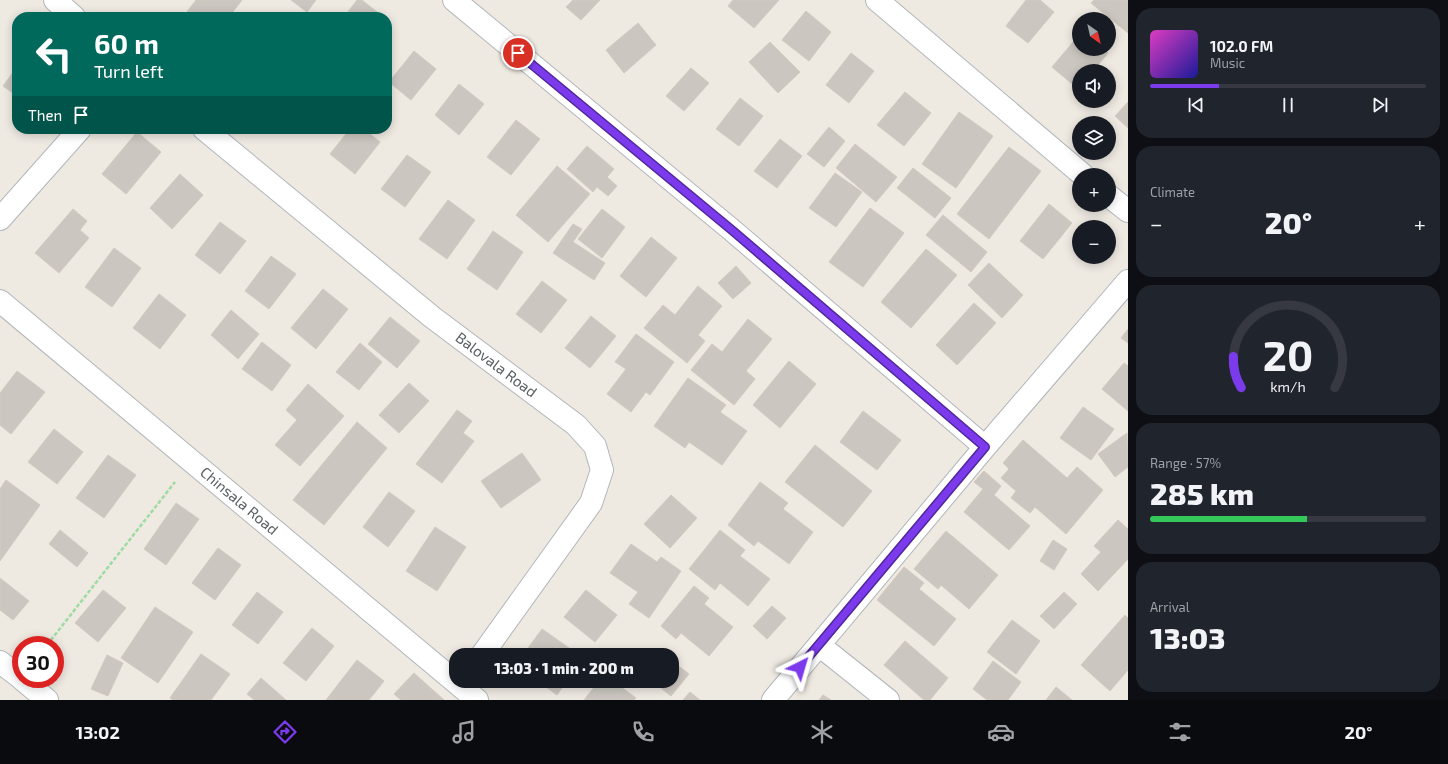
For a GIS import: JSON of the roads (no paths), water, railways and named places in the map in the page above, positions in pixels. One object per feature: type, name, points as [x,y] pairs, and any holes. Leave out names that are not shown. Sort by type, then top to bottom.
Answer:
[{"type":"street","points":[[55,0],[68,12]]},
{"type":"street","points":[[454,0],[733,231],[985,447]]},
{"type":"street","points":[[877,0],[1075,168]]},
{"type":"street","points":[[0,219],[76,134]]},
{"type":"street","name":"Balovala Road","points":[[210,134],[432,317],[576,425],[595,446],[602,470],[591,503],[487,648]]},
{"type":"street","points":[[1116,202],[1128,211]]},
{"type":"street","points":[[773,700],[985,447],[1128,281]]},
{"type":"street","name":"Chinsala Road","points":[[0,301],[449,673]]},
{"type":"street","points":[[819,645],[888,700]]},
{"type":"street","points":[[0,662],[12,671]]},
{"type":"street","points":[[33,688],[47,700]]},
{"type":"street","name":"Chinsala Road","points":[[466,688],[477,700]]}]
